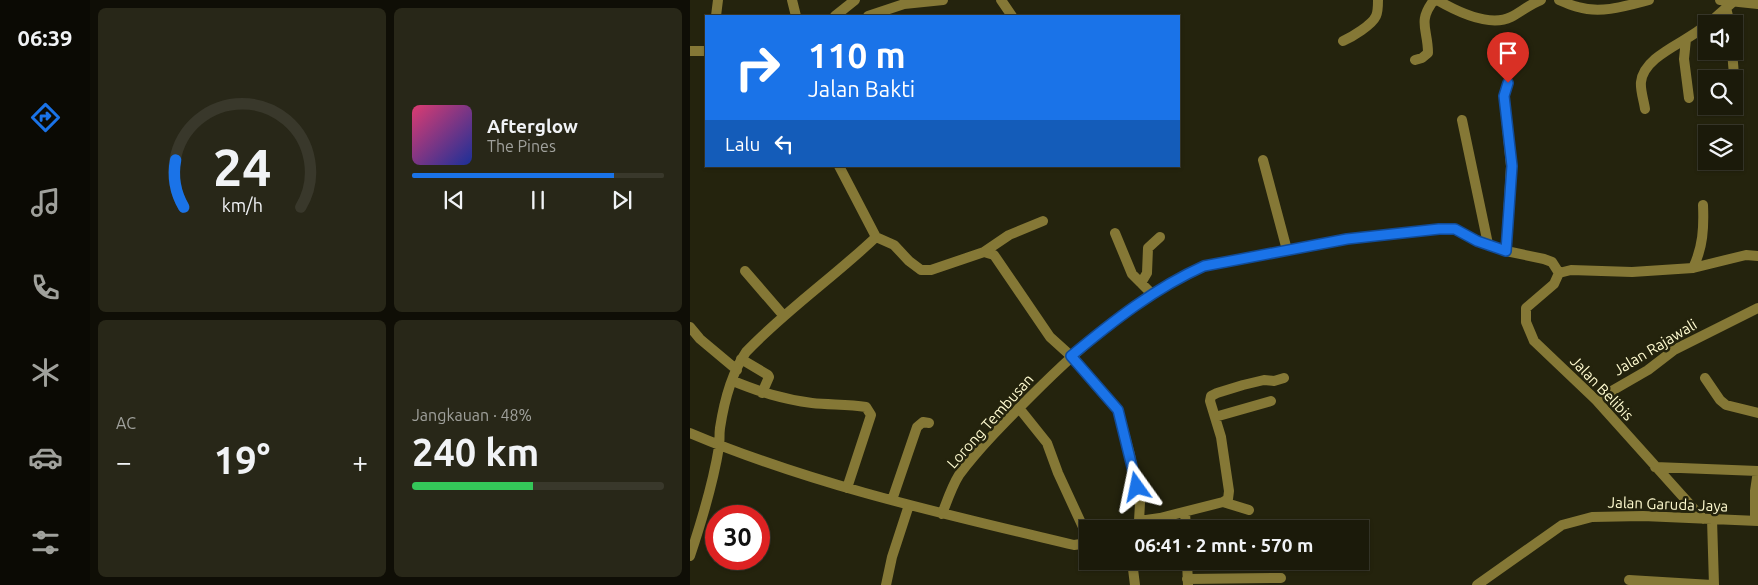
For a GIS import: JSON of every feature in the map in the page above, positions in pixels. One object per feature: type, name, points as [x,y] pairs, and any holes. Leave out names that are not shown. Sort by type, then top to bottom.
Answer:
[{"type":"street","points":[[716,15],[718,0]]},
{"type":"street","points":[[792,0],[796,15]]},
{"type":"street","points":[[836,15],[845,3],[855,0]]},
{"type":"street","points":[[871,15],[904,4],[943,0]]},
{"type":"street","points":[[1001,0],[1011,15]]},
{"type":"street","points":[[1344,41],[1355,36],[1374,19],[1377,14],[1378,0]]},
{"type":"street","points":[[1415,60],[1422,58],[1428,53],[1424,16],[1426,10],[1436,0],[1454,10],[1489,21],[1510,18],[1541,0]]},
{"type":"street","points":[[1562,0],[1578,8],[1595,10],[1610,4],[1649,0]]},
{"type":"street","points":[[1716,15],[1727,3],[1758,4]]},
{"type":"street","points":[[1645,109],[1641,82],[1648,66],[1669,48],[1698,31]]},
{"type":"street","points":[[1686,39],[1684,59],[1688,98]]},
{"type":"street","points":[[690,52],[705,51]]},
{"type":"street","points":[[1506,251],[1512,166],[1504,96],[1508,83]]},
{"type":"street","points":[[1462,120],[1488,244]]},
{"type":"street","points":[[1263,160],[1287,250]]},
{"type":"street","points":[[840,167],[876,237],[894,245],[909,261],[921,270],[931,270],[984,252],[1009,235],[1043,220]]},
{"type":"street","points":[[1693,268],[1699,254],[1704,233],[1703,204]]},
{"type":"street","name":"Lorong Tembusan","points":[[942,514],[958,476],[1019,408],[1071,356],[1119,316],[1152,294],[1204,266],[1347,239],[1455,229],[1477,241],[1506,251],[1552,262],[1559,273]]},
{"type":"street","points":[[1114,233],[1132,274],[1152,294]]},
{"type":"street","points":[[690,556],[707,505],[720,446],[720,430],[726,396],[741,359],[751,346],[782,315],[856,257],[876,237]]},
{"type":"street","points":[[1141,283],[1148,273],[1148,248],[1160,237]]},
{"type":"street","points":[[984,252],[994,255],[1050,337],[1071,356],[1118,410],[1140,503],[1139,520]]},
{"type":"street","points":[[1559,273],[1571,270],[1632,272],[1693,268],[1746,256],[1758,256]]},
{"type":"street","points":[[745,271],[782,315]]},
{"type":"street","name":"Jalan Belibis","points":[[1559,273],[1554,284],[1526,308],[1526,322],[1534,341],[1596,400],[1655,467],[1707,519]]},
{"type":"street","name":"Jalan Rajawali","points":[[1596,400],[1648,370],[1674,350],[1758,308]]},
{"type":"street","points":[[690,327],[700,339],[737,370]]},
{"type":"street","points":[[741,359],[768,375],[769,377],[762,393]]},
{"type":"street","points":[[1146,520],[1185,512],[1228,499],[1229,491],[1221,437],[1210,401],[1211,396],[1264,380],[1274,381],[1284,378]]},
{"type":"street","points":[[1705,378],[1720,400],[1726,405],[1758,413]]},
{"type":"street","points":[[732,380],[762,393],[812,403],[855,405],[866,408],[871,415],[847,488]]},
{"type":"street","points":[[1215,417],[1271,401]]},
{"type":"street","points":[[1019,408],[1047,443],[1080,520]]},
{"type":"street","points":[[892,500],[916,426],[923,422],[929,423]]},
{"type":"street","points":[[690,433],[720,446],[847,488],[942,514],[1074,545],[1079,544]]},
{"type":"street","points":[[1655,467],[1758,471],[1755,491],[1756,521]]},
{"type":"street","points":[[1223,502],[1249,510]]},
{"type":"street","points":[[886,585],[892,557],[909,505]]},
{"type":"street","points":[[1185,512],[1185,520]]},
{"type":"street","name":"Jalan Garuda Jaya","points":[[1477,585],[1562,525],[1592,517],[1643,516],[1756,521]]},
{"type":"street","points":[[1629,580],[1713,585],[1707,519]]},
{"type":"street","points":[[1134,570],[1136,585]]},
{"type":"street","points":[[1188,582],[1281,578]]},
{"type":"route","points":[[1137,487],[1118,410],[1087,372],[1071,356],[1119,316],[1152,294],[1204,266],[1347,239],[1439,229],[1455,229],[1477,241],[1506,251],[1512,166],[1504,96],[1508,83]]}]
